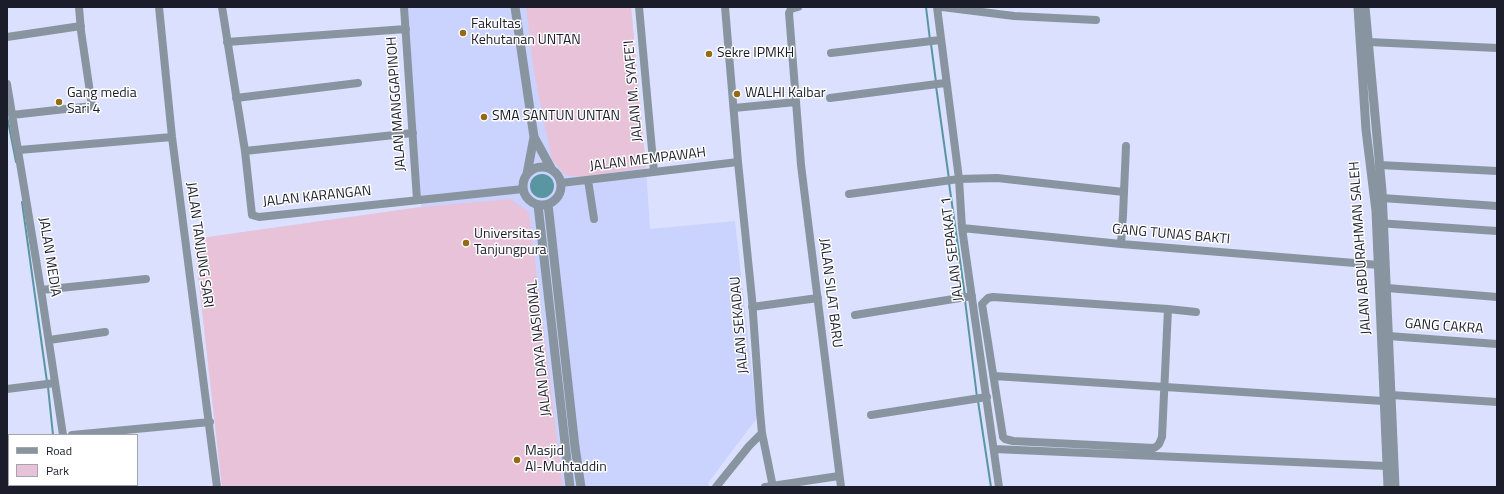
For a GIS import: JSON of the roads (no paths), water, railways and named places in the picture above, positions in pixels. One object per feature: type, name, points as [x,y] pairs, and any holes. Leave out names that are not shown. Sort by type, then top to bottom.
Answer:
[{"type":"street","points":[[12,115],[92,106],[79,7]]},
{"type":"street","name":"JALAN TANJUNG SARI","points":[[159,7],[172,137],[210,422],[217,487]]},
{"type":"street","name":"JALAN KARANGAN","points":[[222,7],[245,152],[252,215],[256,216],[523,189]]},
{"type":"street","name":"JALAN MANGGAPINOH","points":[[404,7],[416,200]]},
{"type":"street","points":[[515,7],[534,137],[523,189],[528,200],[538,205],[548,204],[560,194],[561,183],[534,137]]},
{"type":"street","name":"JALAN M. SYAFE'I","points":[[639,7],[654,172]]},
{"type":"street","name":"JALAN SEKADAU","points":[[725,7],[762,433],[770,487],[839,476]]},
{"type":"street","name":"JALAN SILAT BARU","points":[[798,7],[791,9],[789,13],[800,164],[841,487]]},
{"type":"street","name":"JALAN SEPAKAT 1","points":[[936,7],[933,41],[943,84],[952,181],[962,228],[966,298],[994,449],[999,487]]},
{"type":"street","points":[[942,7],[1014,16],[1096,20]]},
{"type":"street","name":"JALAN ABDURAHMAN SALEH","points":[[1358,7],[1366,130],[1376,211],[1380,223],[1387,288],[1395,487]]},
{"type":"street","name":"JALAN ABDURAHMAN SALEH","points":[[1365,7],[1382,198],[1379,265],[1383,401],[1388,487]]},
{"type":"street","points":[[7,37],[81,26]]},
{"type":"street","points":[[227,42],[406,29]]},
{"type":"street","points":[[831,53],[933,41]]},
{"type":"street","points":[[1369,42],[1497,48]]},
{"type":"street","points":[[236,98],[358,83]]},
{"type":"street","name":"JALAN MEDIA","points":[[7,84],[19,150],[63,434]]},
{"type":"street","points":[[830,98],[943,84]]},
{"type":"street","points":[[734,108],[796,102]]},
{"type":"street","points":[[245,152],[412,133]]},
{"type":"street","points":[[19,150],[172,137]]},
{"type":"street","points":[[1121,244],[1126,146]]},
{"type":"street","name":"JALAN MEMPAWAH","points":[[561,183],[738,162]]},
{"type":"street","points":[[1379,165],[1497,171]]},
{"type":"street","points":[[527,174],[532,169],[539,167],[546,167],[552,170]]},
{"type":"street","points":[[849,194],[952,181],[997,178],[1124,192]]},
{"type":"street","points":[[588,180],[594,219]]},
{"type":"street","points":[[1382,198],[1497,206]]},
{"type":"street","points":[[548,204],[570,447]]},
{"type":"street","name":"JALAN DAYA NASIONAL","points":[[538,205],[573,468],[570,487]]},
{"type":"street","points":[[1380,223],[1497,232]]},
{"type":"street","name":"GANG TUNAS BAKTI","points":[[962,228],[1121,244],[1379,265]]},
{"type":"street","points":[[41,290],[146,279]]},
{"type":"street","points":[[1387,288],[1497,298]]},
{"type":"street","points":[[1168,309],[1162,436],[1159,444],[1154,448],[1013,441],[1005,439],[1002,434],[982,304],[988,298],[993,297],[1168,309],[1196,312]]},
{"type":"street","points":[[752,307],[818,298]]},
{"type":"street","points":[[855,315],[966,298]]},
{"type":"street","points":[[49,340],[105,332]]},
{"type":"street","name":"GANG CAKRA","points":[[1388,336],[1497,344]]},
{"type":"street","points":[[994,376],[1383,401]]},
{"type":"street","points":[[7,389],[55,383]]},
{"type":"street","points":[[1391,395],[1497,402]]},
{"type":"street","points":[[871,415],[984,398]]},
{"type":"street","points":[[83,434],[210,422]]},
{"type":"street","points":[[716,487],[749,446],[762,433]]},
{"type":"street","points":[[994,449],[1386,466]]},
{"type":"street","points":[[573,468],[581,487]]},
{"type":"waterway","points":[[926,7],[930,40]]},
{"type":"waterway","points":[[931,44],[936,82]]},
{"type":"waterway","points":[[936,86],[949,179]]},
{"type":"waterway","points":[[7,116],[16,162]]},
{"type":"waterway","points":[[949,183],[965,296]]},
{"type":"waterway","points":[[22,202],[47,382]]},
{"type":"waterway","points":[[965,300],[977,397]]},
{"type":"waterway","points":[[48,387],[53,434]]},
{"type":"waterway","points":[[978,401],[991,487]]},
{"type":"place","name":"Fakultas Kehutanan UNTAN","points":[[463,33]]},
{"type":"place","name":"Sekre IPMKH","points":[[709,54]]},
{"type":"place","name":"WALHI Kalbar","points":[[737,94]]},
{"type":"place","name":"Gang media Sari 4","points":[[59,102]]},
{"type":"place","name":"SMA SANTUN UNTAN","points":[[484,117]]},
{"type":"place","name":"Universitas Tanjungpura","points":[[466,243]]},
{"type":"place","name":"Masjid Al-Muhtaddin","points":[[517,460]]}]
